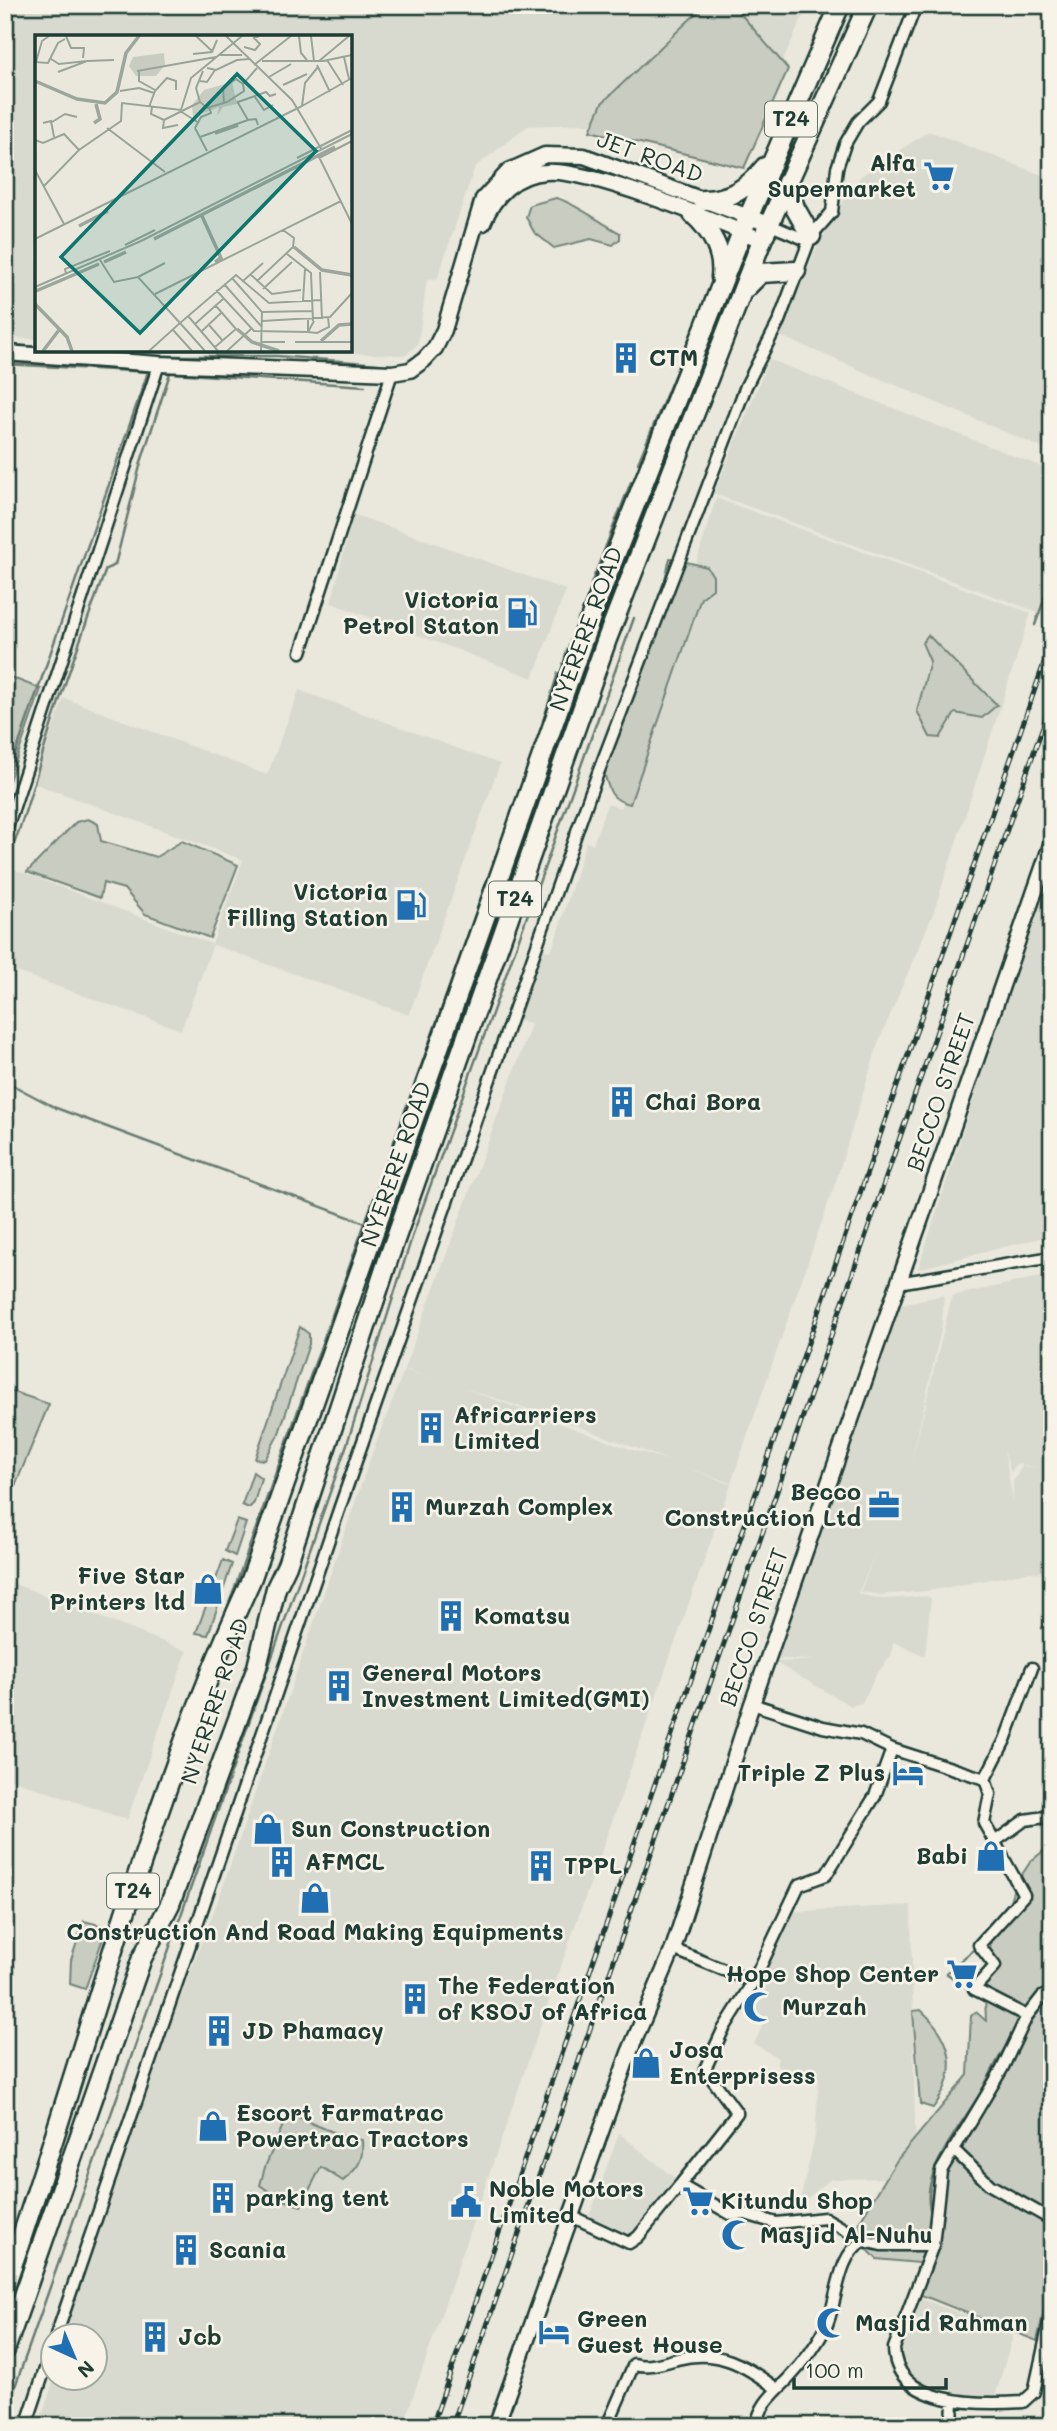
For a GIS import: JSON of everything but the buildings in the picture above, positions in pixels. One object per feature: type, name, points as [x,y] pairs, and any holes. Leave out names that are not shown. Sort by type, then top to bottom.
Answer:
[{"type":"highway","name":"NYERERE ROAD","points":[[5,2286],[46,2170],[153,1828],[215,1657],[251,1580],[279,1503],[592,614],[745,224],[841,5]]},
{"type":"highway","name":"NYERERE ROAD","points":[[5,2350],[142,1958],[170,1904],[257,1667],[276,1588],[287,1565],[389,1257],[607,639],[741,292],[768,236],[787,182],[868,5]]},
{"type":"highway","points":[[718,291],[720,258],[698,207],[741,191],[777,152]]},
{"type":"highway","points":[[787,182],[795,208],[810,238]]},
{"type":"highway","points":[[741,292],[761,273],[796,271]]},
{"type":"street","points":[[61,2322],[342,1501],[585,807],[710,474],[746,386],[779,321],[810,238],[832,212],[837,168],[845,144],[858,122],[874,109],[916,5]]},
{"type":"street","name":"JET ROAD","points":[[5,353],[159,365],[392,373],[410,370],[435,348],[444,330],[459,278],[489,209],[501,192],[520,178],[546,172],[577,175],[698,207],[745,224],[768,236],[810,238]]},
{"type":"street","points":[[5,834],[159,365]]},
{"type":"street","points":[[301,652],[392,373]]},
{"type":"street","name":"BECCO STREET","points":[[496,2426],[629,2053],[673,1949],[752,1704],[1052,842]]},
{"type":"street","points":[[898,1283],[1052,1257]]},
{"type":"street","points":[[1027,2016],[974,1989],[995,1966],[978,1946],[1024,1895],[993,1843],[985,1823],[990,1794],[985,1779],[1005,1740],[1032,1668]]},
{"type":"street","points":[[752,1704],[823,1727],[861,1734],[892,1749],[985,1779]]},
{"type":"street","points":[[571,2216],[629,2243],[638,2237],[737,2113],[705,2069],[723,2030],[753,1982],[799,1885],[826,1875],[875,1796],[892,1749]]},
{"type":"street","points":[[993,1843],[1024,1820],[1052,1816]]},
{"type":"street","points":[[673,1949],[753,1982]]},
{"type":"street","points":[[1052,1992],[1042,1997],[1027,2016],[1002,2069],[941,2171],[933,2245],[894,2348],[895,2366],[906,2382],[953,2401],[1018,2402],[1030,2397],[1046,2344],[1052,2310]]},
{"type":"street","points":[[953,2149],[990,2185],[1052,2220]]},
{"type":"street","points":[[680,2185],[732,2215],[742,2213],[776,2223],[825,2218],[863,2241],[881,2245],[933,2245]]},
{"type":"street","points":[[756,2426],[766,2400],[817,2344],[835,2305],[845,2263],[863,2241]]},
{"type":"street","points":[[607,2426],[634,2364],[657,2364],[685,2357],[720,2356],[749,2368],[777,2389]]},
{"type":"street","points":[[26,2426],[38,2390]]},
{"type":"street","points":[[952,2426],[953,2401]]},
{"type":"shaded area","points":[[5,5],[808,5],[735,166],[625,125],[584,124],[528,126],[475,167],[437,280],[427,280],[418,344],[406,355],[305,352],[352,352],[352,35],[35,35],[35,339],[5,338]]},
{"type":"shaded area","points":[[705,5],[733,5],[788,69],[744,168],[590,131],[602,103]]},
{"type":"shaded area","points":[[929,131],[1052,179],[1052,452],[778,335],[819,243],[851,189],[861,176]]},
{"type":"shaded area","points":[[556,198],[620,233],[620,239],[613,245],[591,239],[554,248],[534,232],[526,217],[530,205]]},
{"type":"shaded area","points":[[769,359],[1052,471],[1052,569],[1038,612],[714,494]]},
{"type":"shaded area","points":[[716,498],[1031,613],[933,914],[879,1041],[836,1181],[731,1483],[685,1467],[731,1484],[547,2006],[403,2426],[72,2426],[42,2415],[50,2392],[108,2392],[108,2322],[63,2322],[155,2063],[221,1892],[372,1453],[404,1370],[430,1378],[404,1369],[531,1025],[515,1018],[537,948],[549,951],[553,947],[586,842],[593,844],[607,804],[621,808]],"holes":[[[460,1387],[553,1417],[668,1460],[633,1450]]]},
{"type":"shaded area","points":[[353,514],[566,590],[533,678],[331,603]]},
{"type":"shaded area","points":[[670,558],[707,567],[713,576],[713,589],[701,598],[630,804],[614,797],[604,772],[669,595],[665,579]]},
{"type":"shaded area","points":[[928,635],[997,705],[982,718],[955,713],[940,738],[930,737],[917,711],[930,661],[922,643]]},
{"type":"shaded area","points":[[5,675],[41,689],[5,792]]},
{"type":"shaded area","points":[[299,690],[500,764],[409,1015],[213,945],[181,1030],[5,968],[5,866],[212,944],[243,860],[33,783],[64,698],[267,775]]},
{"type":"shaded area","points":[[88,819],[98,824],[101,841],[156,857],[182,841],[238,865],[210,938],[145,914],[124,889],[103,883],[100,898],[27,872],[76,822]]},
{"type":"shaded area","points":[[1052,865],[1052,1235],[918,1269],[1013,977]]},
{"type":"shaded area","points":[[1052,1274],[1052,1573],[1028,1572],[928,1591],[882,1595],[860,1592],[877,1550],[858,1594],[884,1599],[926,1596],[931,1598],[925,1656],[893,1642],[891,1656],[876,1675],[862,1703],[851,1706],[774,1662],[819,1660],[774,1659],[901,1304],[944,1295],[942,1325],[911,1464],[952,1296]],"holes":[[[1004,1450],[1011,1473],[1016,1464],[1039,1468],[1022,1466],[1013,1482],[1013,1500]]]},
{"type":"shaded area","points":[[300,1327],[309,1334],[309,1344],[279,1433],[265,1460],[255,1459]]},
{"type":"shaded area","points":[[5,1389],[49,1404],[13,1491],[5,1488]]},
{"type":"shaded area","points":[[253,1472],[261,1478],[254,1503],[249,1508],[242,1505]]},
{"type":"shaded area","points":[[237,1520],[246,1523],[235,1556],[225,1551]]},
{"type":"shaded area","points":[[223,1560],[232,1564],[208,1635],[196,1633]]},
{"type":"shaded area","points":[[5,1580],[187,1651],[127,1820],[5,1777]]},
{"type":"shaded area","points":[[1052,1844],[1052,2275],[1037,2341],[914,2292],[929,2264],[877,2259],[860,2242],[858,2224],[897,2160],[968,2075],[971,2016],[976,2012],[986,2021],[984,1973],[992,1939],[1001,1928],[1015,1885],[1031,1861]]},
{"type":"shaded area","points":[[911,1905],[916,2178],[831,2179],[799,2205],[815,2136],[819,2078],[806,2073],[802,2083],[796,2080],[797,2076],[787,2074],[776,2064],[778,2058],[754,2044],[763,2024],[743,2008],[787,1912]]},
{"type":"shaded area","points":[[84,1921],[107,1927],[85,1989],[70,1984],[71,1960]]},
{"type":"shaded area","points":[[921,2010],[941,2033],[950,2057],[947,2082],[933,2108],[920,2104],[913,2011]]},
{"type":"shaded area","points":[[296,2117],[343,2136],[362,2140],[361,2159],[353,2172],[343,2181],[321,2167],[301,2206],[278,2198],[260,2185],[286,2118]]},
{"type":"shaded area","points":[[619,2133],[677,2180],[628,2238],[589,2217]]},
{"type":"shaded area","points":[[913,2296],[1006,2330],[1013,2336],[994,2400],[962,2400],[909,2386],[887,2363]]},
{"type":"waterway","points":[[768,150],[830,5]]},
{"type":"waterway","points":[[638,463],[706,299]]},
{"type":"waterway","points":[[5,344],[35,347]]},
{"type":"waterway","points":[[108,352],[157,356],[277,356],[378,364]]},
{"type":"waterway","points":[[5,364],[149,372]]},
{"type":"waterway","points":[[5,784],[148,372]]},
{"type":"waterway","points":[[159,372],[365,386]]},
{"type":"waterway","points":[[5,866],[24,817],[91,610],[106,569],[115,565],[141,462],[170,373]]},
{"type":"waterway","points":[[591,584],[631,482]]},
{"type":"waterway","points":[[1035,625],[1052,577]]},
{"type":"waterway","points":[[565,657],[579,617]]},
{"type":"waterway","points":[[5,2415],[347,1444],[413,1234],[634,618]]},
{"type":"waterway","points":[[543,721],[558,673]]},
{"type":"waterway","points":[[220,1629],[537,741]]},
{"type":"waterway","points":[[5,1081],[56,1108],[365,1223]]},
{"type":"waterway","points":[[1042,1628],[1052,1616]]},
{"type":"waterway","points":[[973,1992],[946,1973],[977,1947]]},
{"type":"waterway","points":[[1028,2023],[1039,2009]]},
{"type":"waterway","points":[[933,2217],[929,2202],[935,2170],[1012,2037]]},
{"type":"waterway","points":[[607,2415],[626,2367],[630,2366]]},
{"type":"waterway","points":[[999,2408],[1028,2406]]},
{"type":"waterway","points":[[956,2413],[962,2407],[975,2407]]},
{"type":"railway","points":[[432,2426],[1052,640]]},
{"type":"railway","points":[[452,2426],[1052,700]]},
{"type":"place","name":"Alfa Supermarket","points":[[939,176]]},
{"type":"place","name":"CTM","points":[[626,358]]},
{"type":"place","name":"Victoria Petrol Staton","points":[[522,613]]},
{"type":"place","name":"Victoria Filling Station","points":[[411,905]]},
{"type":"place","name":"Chai Bora","points":[[622,1102]]},
{"type":"place","name":"Africarriers Limited","points":[[431,1428]]},
{"type":"place","name":"Becco Construction Ltd","points":[[884,1505]]},
{"type":"place","name":"Murzah Complex","points":[[402,1507]]},
{"type":"place","name":"Five Star Printers ltd","points":[[208,1589]]},
{"type":"place","name":"Komatsu","points":[[451,1616]]},
{"type":"place","name":"General Motors Investment Limited(GMI)","points":[[339,1686]]},
{"type":"place","name":"Triple Z Plus","points":[[908,1773]]},
{"type":"place","name":"Sun Construction","points":[[268,1829]]},
{"type":"place","name":"Babi","points":[[991,1856]]},
{"type":"place","name":"AFMCL","points":[[282,1862]]},
{"type":"place","name":"TPPL","points":[[541,1866]]},
{"type":"place","name":"Construction And Road Making Equipments","points":[[315,1898]]},
{"type":"place","name":"Hope Shop Center","points":[[962,1974]]},
{"type":"place","name":"The Federation of KSOJ of Africa","points":[[415,1999]]},
{"type":"place","name":"Murzah","points":[[759,2007]]},
{"type":"place","name":"JD Phamacy","points":[[219,2031]]},
{"type":"place","name":"Josa Enterprisess","points":[[646,2063]]},
{"type":"place","name":"Escort Farmatrac Powertrac Tractors","points":[[213,2126]]},
{"type":"place","name":"parking tent","points":[[223,2198]]},
{"type":"place","name":"Kitundu Shop","points":[[698,2201]]},
{"type":"place","name":"Noble Motors Limited","points":[[466,2202]]},
{"type":"place","name":"Masjid Al-Nuhu","points":[[737,2235]]},
{"type":"place","name":"Scania","points":[[186,2250]]},
{"type":"place","name":"Masjid Rahman","points":[[832,2323]]},
{"type":"place","name":"Green Guest House","points":[[554,2332]]},
{"type":"place","name":"Jcb","points":[[155,2337]]}]
